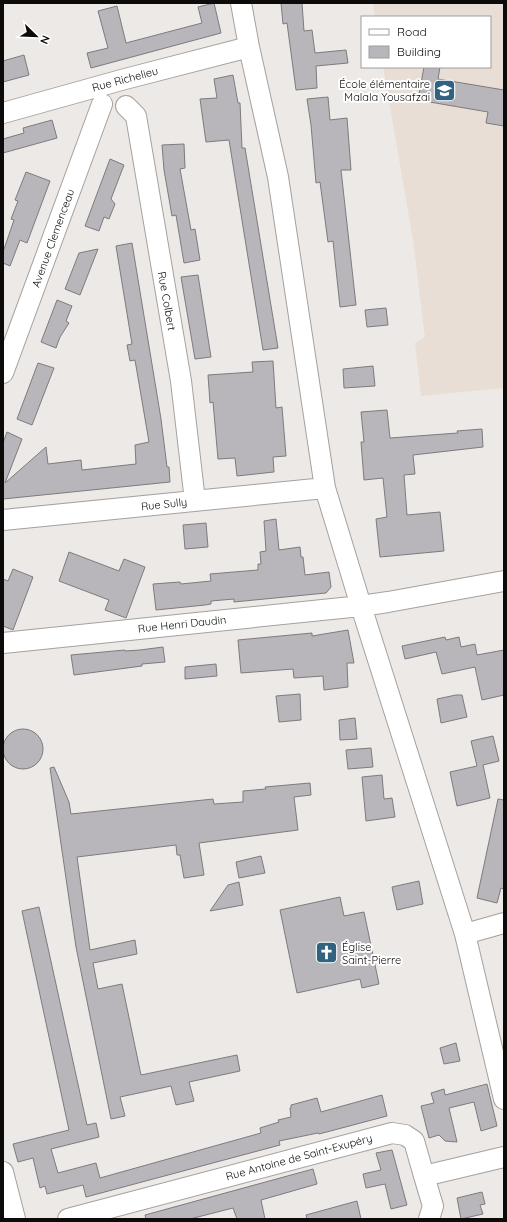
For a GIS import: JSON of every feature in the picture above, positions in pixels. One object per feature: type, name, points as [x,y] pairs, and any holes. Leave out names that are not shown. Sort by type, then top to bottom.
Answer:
[{"type":"street","points":[[241,3],[249,47],[278,177],[325,488],[465,934],[504,1098]]},
{"type":"street","name":"Rue Richelieu","points":[[3,114],[102,94],[125,79],[249,47]]},
{"type":"street","points":[[102,94],[103,107],[111,112],[122,110],[130,102],[132,89],[125,79]]},
{"type":"street","name":"Avenue Clemenceau","points":[[3,373],[102,94]]},
{"type":"street","name":"Rue Colbert","points":[[126,106],[136,116],[181,381],[195,501]]},
{"type":"street","name":"Rue Sully","points":[[3,520],[325,488]]},
{"type":"street","name":"Rue Henri Daudin","points":[[3,643],[361,606],[504,581]]},
{"type":"street","points":[[465,934],[504,923]]},
{"type":"street","name":"Rue Antoine de Saint-Exupéry","points":[[68,1219],[392,1132],[405,1135],[414,1141],[424,1176]]},
{"type":"street","points":[[430,1219],[433,1206],[424,1176],[504,1157]]},
{"type":"street","points":[[3,1172],[15,1219]]},
{"type":"shaded area","points":[[373,3],[504,3],[504,388],[421,396],[415,343],[425,337],[413,240],[383,68],[491,68],[491,16],[375,16]]},
{"type":"building","points":[[214,3],[221,33],[91,68],[87,53],[108,48],[98,11],[117,6],[126,43],[202,23],[198,7]]},
{"type":"building","points":[[281,3],[302,3],[304,31],[312,30],[315,53],[346,50],[348,63],[316,66],[317,88],[296,90],[287,23],[283,24]]},
{"type":"building","points":[[24,55],[29,75],[3,82],[3,61]]},
{"type":"building","points":[[424,68],[440,68],[438,79],[504,90],[504,126],[486,123],[488,112],[418,100]]},
{"type":"building","points":[[233,75],[238,103],[240,103],[242,148],[245,148],[278,348],[263,350],[229,140],[206,142],[200,99],[217,98],[214,79]]},
{"type":"building","points":[[328,97],[330,120],[347,118],[351,170],[341,170],[356,305],[340,307],[333,241],[328,242],[320,182],[316,183],[311,125],[307,99]]},
{"type":"building","points":[[52,120],[57,138],[3,153],[3,139],[24,133],[23,128]]},
{"type":"building","points":[[184,144],[185,168],[180,169],[191,230],[195,229],[200,260],[184,263],[176,215],[172,216],[164,170],[162,145]]},
{"type":"building","points":[[110,159],[124,165],[111,199],[115,204],[109,219],[104,217],[99,231],[85,226]]},
{"type":"building","points":[[26,172],[50,181],[27,243],[20,240],[10,266],[3,263],[3,252],[14,220],[11,219],[18,201],[15,200]]},
{"type":"building","points":[[132,243],[161,419],[167,467],[169,467],[170,482],[3,499],[3,443],[7,432],[22,439],[5,483],[46,447],[48,464],[81,460],[82,470],[136,464],[135,445],[149,442],[135,360],[130,361],[127,345],[132,344],[116,246]]},
{"type":"building","points":[[98,249],[80,295],[65,289],[79,253]]},
{"type":"building","points":[[198,275],[211,357],[195,359],[181,277]]},
{"type":"building","points":[[57,300],[72,306],[66,321],[69,323],[60,337],[56,348],[41,342]]},
{"type":"building","points":[[386,308],[388,325],[367,327],[365,310]]},
{"type":"building","points":[[273,361],[276,408],[282,407],[286,456],[273,457],[274,472],[237,476],[235,458],[218,459],[213,402],[210,403],[208,375],[253,372],[252,362]]},
{"type":"building","points":[[38,363],[54,368],[32,425],[17,419]]},
{"type":"building","points":[[373,366],[375,386],[344,388],[343,369]]},
{"type":"building","points":[[387,410],[390,438],[458,433],[457,431],[482,429],[483,447],[413,455],[415,474],[404,475],[407,515],[440,512],[444,551],[380,557],[376,519],[387,517],[383,478],[364,480],[361,442],[364,442],[361,412]]},
{"type":"building","points":[[276,519],[279,550],[300,547],[305,575],[329,572],[331,587],[326,593],[234,602],[234,599],[211,601],[211,604],[205,605],[156,610],[153,584],[180,582],[181,584],[211,581],[210,574],[258,570],[258,564],[261,564],[260,552],[266,551],[264,521]]},
{"type":"building","points":[[206,523],[208,547],[185,549],[183,525]]},
{"type":"building","points":[[69,552],[119,571],[124,559],[145,567],[126,618],[105,610],[109,600],[59,581]]},
{"type":"building","points":[[13,569],[33,577],[13,630],[3,626],[3,579],[8,581]]},
{"type":"building","points":[[348,630],[354,663],[347,663],[348,687],[324,690],[323,676],[294,678],[293,669],[241,673],[238,640],[312,633],[312,636]]},
{"type":"building","points":[[445,637],[446,640],[459,637],[461,647],[475,644],[477,655],[504,650],[504,695],[482,700],[475,667],[442,674],[436,652],[405,659],[402,646]]},
{"type":"building","points":[[163,647],[165,662],[142,664],[142,666],[74,675],[71,655]]},
{"type":"building","points":[[216,664],[217,676],[185,679],[185,667]]},
{"type":"building","points":[[300,694],[301,720],[279,722],[276,696]]},
{"type":"building","points":[[462,695],[467,717],[441,723],[437,699]]},
{"type":"building","points":[[355,718],[357,739],[340,740],[339,720]]},
{"type":"building","points":[[27,729],[34,732],[40,738],[43,749],[42,757],[34,766],[27,769],[19,769],[12,766],[4,757],[3,745],[6,738],[15,730]]},
{"type":"building","points":[[493,736],[499,761],[483,765],[490,798],[457,806],[450,772],[477,766],[471,741]]},
{"type":"building","points":[[371,748],[373,767],[348,769],[346,750]]},
{"type":"building","points":[[54,767],[69,802],[71,814],[213,799],[214,804],[243,802],[243,791],[266,789],[265,787],[310,783],[311,795],[294,797],[298,830],[199,843],[204,875],[184,878],[180,855],[177,855],[176,845],[77,857],[90,950],[135,940],[137,954],[93,963],[98,989],[122,984],[141,1075],[237,1055],[240,1071],[189,1082],[194,1101],[176,1105],[171,1086],[120,1097],[125,1116],[111,1119],[76,947],[50,768]]},
{"type":"building","points":[[382,775],[384,799],[392,798],[395,817],[366,821],[362,777]]},
{"type":"building","points":[[498,799],[504,800],[504,889],[501,888],[497,903],[477,898]]},
{"type":"building","points":[[261,856],[265,873],[239,878],[236,862]]},
{"type":"building","points":[[419,881],[423,904],[397,910],[392,887]]},
{"type":"building","points":[[239,882],[243,905],[210,911],[228,885]]},
{"type":"building","name":"Église Saint-Pierre","points":[[340,897],[344,916],[364,912],[379,984],[362,988],[360,979],[297,993],[280,910]]},
{"type":"building","points":[[39,907],[87,1125],[96,1123],[99,1137],[51,1149],[58,1173],[96,1163],[100,1178],[261,1133],[260,1128],[279,1122],[278,1120],[291,1117],[291,1105],[317,1098],[321,1112],[382,1095],[387,1116],[319,1134],[279,1141],[280,1145],[86,1197],[83,1185],[47,1194],[45,1186],[40,1188],[33,1158],[18,1162],[13,1144],[69,1130],[22,911]]},
{"type":"building","points":[[456,1043],[460,1061],[444,1064],[440,1048]]},
{"type":"building","points":[[487,1084],[497,1126],[481,1131],[474,1102],[449,1108],[457,1142],[445,1141],[439,1135],[429,1138],[421,1106],[434,1103],[431,1093],[444,1089],[445,1095]]},
{"type":"building","points":[[392,1150],[407,1205],[391,1209],[385,1184],[366,1188],[363,1174],[381,1170],[376,1153]]},
{"type":"building","points":[[313,1169],[317,1184],[261,1200],[265,1219],[237,1219],[233,1208],[190,1219],[146,1219],[145,1215]]},
{"type":"building","points":[[482,1192],[485,1204],[480,1205],[483,1214],[461,1219],[457,1198]]},
{"type":"building","points":[[357,1201],[361,1219],[307,1219],[306,1215]]},
{"type":"place","name":"École élémentaire Malala Yousafzai","points":[[445,90]]},
{"type":"place","name":"Église Saint-Pierre","points":[[327,953]]}]
